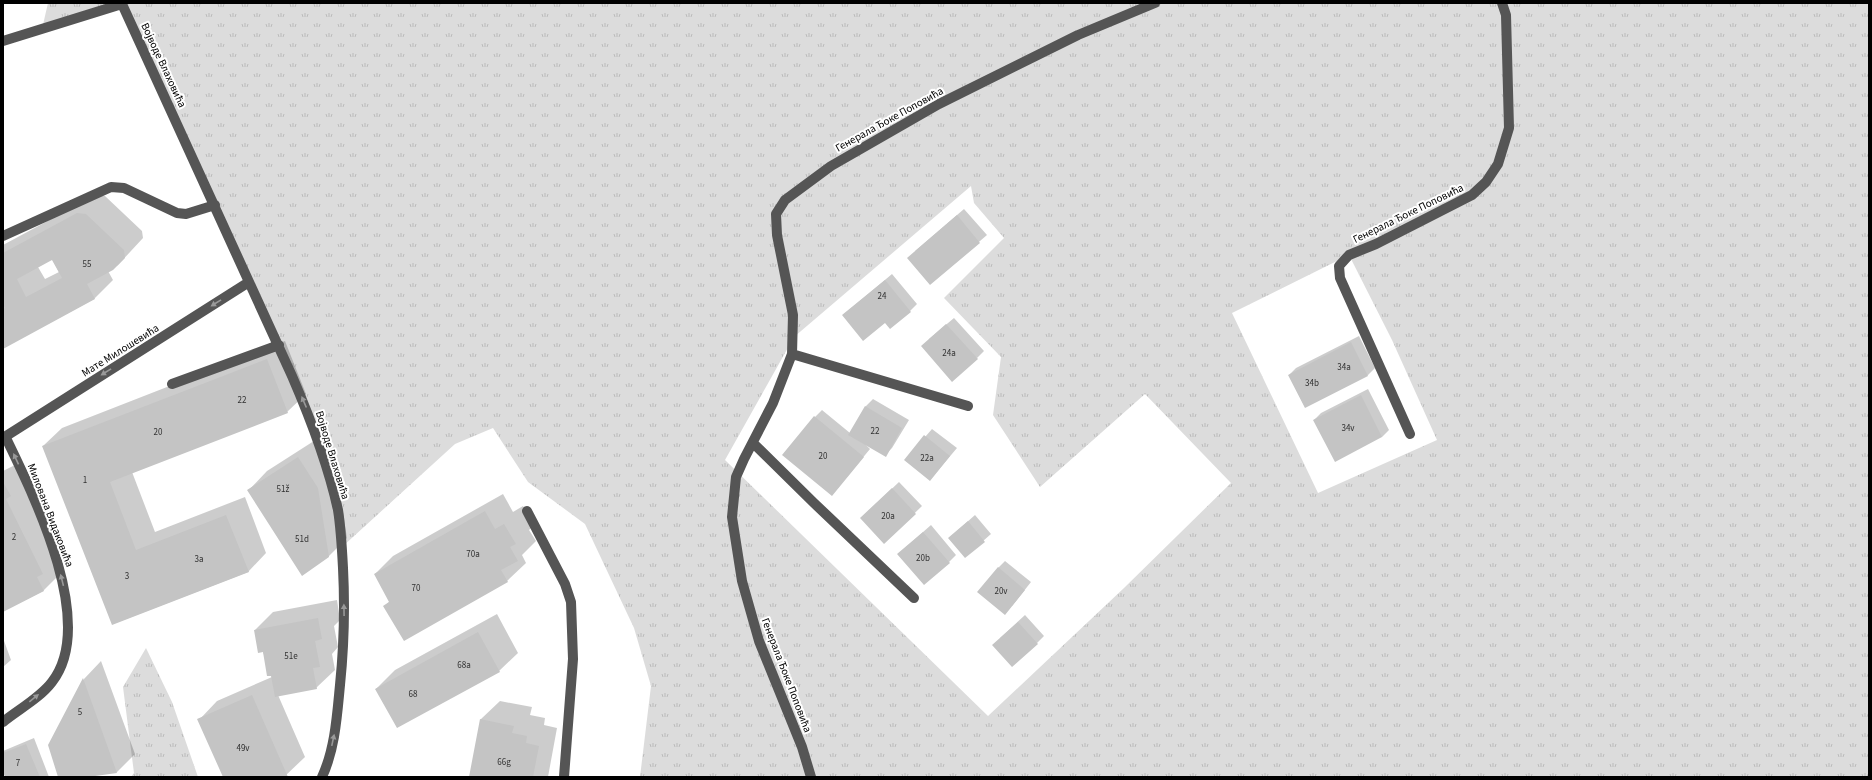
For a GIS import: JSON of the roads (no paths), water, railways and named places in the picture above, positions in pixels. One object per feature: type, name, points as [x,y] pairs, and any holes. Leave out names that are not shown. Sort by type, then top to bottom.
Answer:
[{"type":"street","name":"Генерала Ђоке Поповића","points":[[812,777],[802,747],[759,641],[742,581],[734,537],[732,512],[736,477],[778,394],[792,354],[793,315],[776,223],[776,214],[785,200],[830,166],[940,104],[1078,35],[1154,3]]},
{"type":"street","name":"Генерала Ђоке Поповића","points":[[1410,434],[1340,278],[1339,266],[1349,255],[1376,244],[1472,195],[1486,182],[1498,164],[1509,128],[1506,15],[1502,3]]},
{"type":"street","name":"Војводе Влаховића","points":[[3,41],[122,4],[279,345],[314,427],[338,512],[342,547],[344,612],[342,669],[333,738],[322,777]]},
{"type":"street","points":[[3,236],[111,187],[124,188],[177,213],[186,214],[215,205]]},
{"type":"street","name":"Мате Милошевића","points":[[4,437],[249,282]]},
{"type":"street","points":[[172,384],[279,345]]},
{"type":"street","points":[[792,354],[968,406]]},
{"type":"street","name":"Милована Видаковића","points":[[3,722],[52,683],[60,670],[65,654],[68,625],[65,589],[58,562],[25,478],[4,437]]},
{"type":"street","points":[[753,443],[914,598]]},
{"type":"street","points":[[527,511],[565,584],[571,602],[573,659],[564,777]]}]
